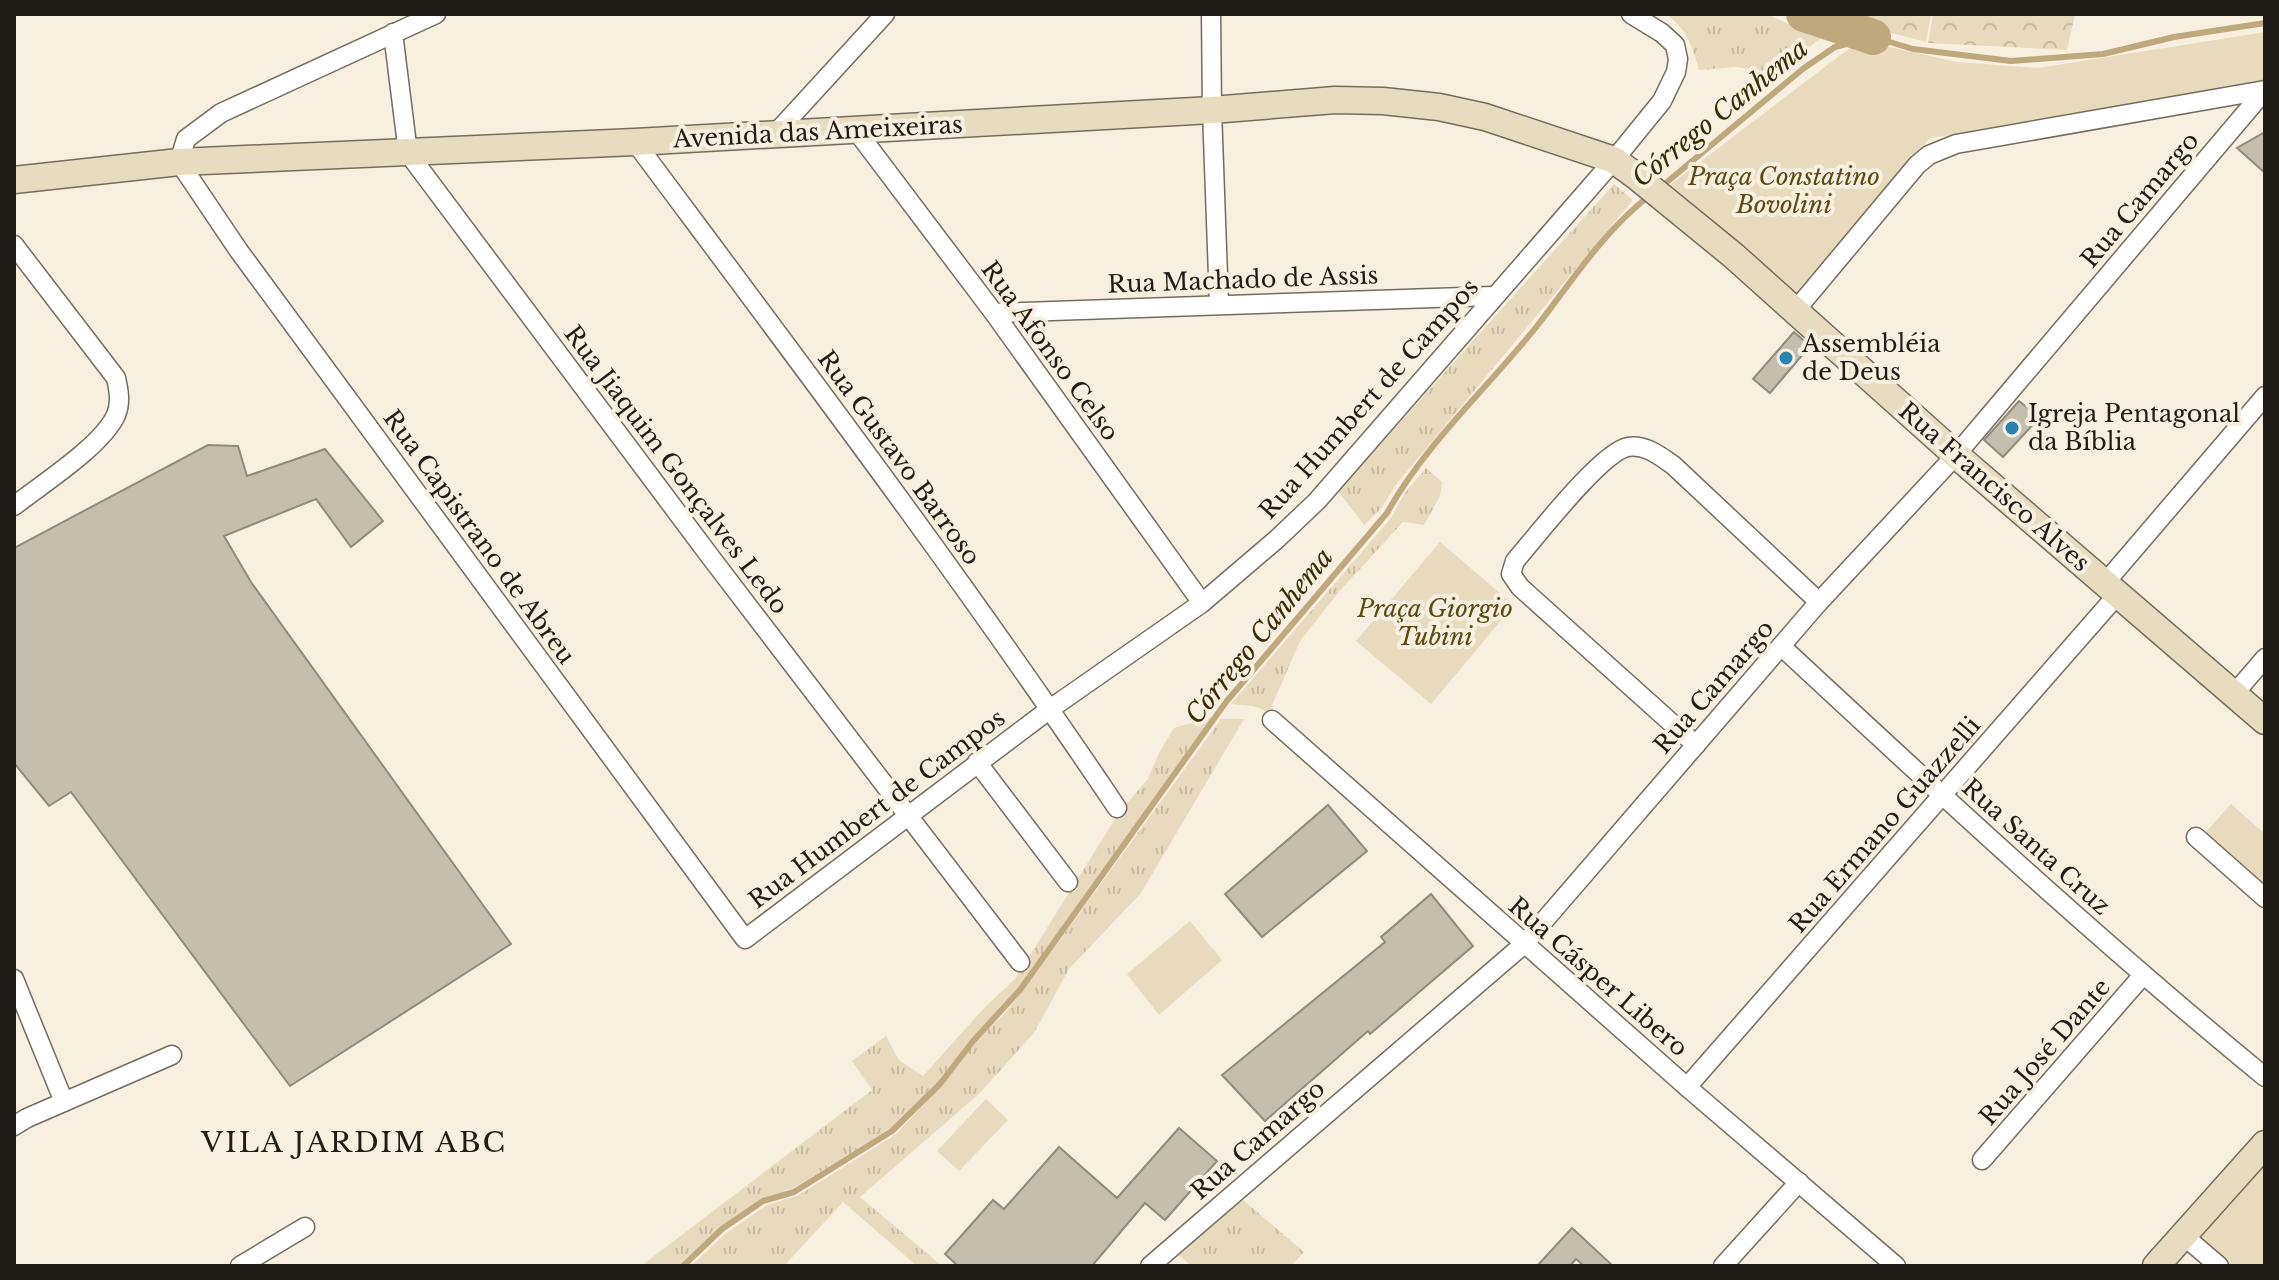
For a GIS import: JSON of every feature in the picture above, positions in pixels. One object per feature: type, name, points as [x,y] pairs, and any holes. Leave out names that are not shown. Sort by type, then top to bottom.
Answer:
[{"type":"street","points":[[179,162],[186,139],[221,113],[436,14]]},
{"type":"street","points":[[775,134],[885,14]]},
{"type":"street","points":[[1211,14],[1219,304]]},
{"type":"street","name":"Rua Humbert de Campos","points":[[745,939],[977,762],[1202,603],[1317,501],[1614,160],[1671,86],[1678,59],[1675,45],[1631,14]]},
{"type":"street","points":[[393,33],[408,153]]},
{"type":"street","points":[[1795,311],[1917,165],[1929,155],[1956,144],[2265,90]]},
{"type":"street","name":"Rua Camargo","points":[[1150,1266],[1524,944],[1819,602],[1956,455],[2265,90]]},
{"type":"street","name":"Avenida das Ameixeiras","points":[[14,180],[179,162],[635,142],[1212,110],[1335,100],[1439,107],[1485,117],[1614,160]]},
{"type":"street","name":"Rua Afonso Celso","points":[[855,129],[994,313],[1202,603]]},
{"type":"street","name":"Rua Gustavo Barroso","points":[[635,142],[859,442],[1117,808]]},
{"type":"street","name":"Rua Jiaquim Gonçalves Ledo","points":[[408,153],[1020,962]]},
{"type":"street","name":"Rua Francisco Alves","points":[[1614,160],[1734,256],[1956,455],[2265,721]]},
{"type":"street","name":"Rua Capistrano de Abreu","points":[[179,162],[258,277],[745,939]]},
{"type":"street","points":[[14,245],[116,378],[120,395],[117,413],[107,429],[14,506]]},
{"type":"street","name":"Rua Machado de Assis","points":[[994,313],[1493,296]]},
{"type":"street","name":"Rua Ermano Guazzelli","points":[[1687,1087],[1942,796],[2265,396]]},
{"type":"street","points":[[1696,745],[1520,587],[1511,574],[1515,561],[1605,459],[1628,447],[1638,447],[1654,452],[1673,465],[1819,602]]},
{"type":"street","name":"Rua Santa Cruz","points":[[1781,646],[1942,796],[2143,975],[2265,1077]]},
{"type":"street","points":[[2234,694],[2265,658]]},
{"type":"street","name":"Rua Cásper Libero","points":[[1272,720],[1687,1087],[1896,1266]]},
{"type":"street","points":[[977,762],[1068,882]]},
{"type":"street","points":[[2196,837],[2265,898]]},
{"type":"street","name":"Rua José Dante","points":[[1982,1160],[2143,975]]},
{"type":"street","points":[[14,979],[64,1102]]},
{"type":"street","points":[[14,1126],[172,1055]]},
{"type":"street","points":[[2156,1266],[2265,1144]]},
{"type":"street","points":[[1723,1266],[1799,1182]]},
{"type":"street","points":[[240,1266],[305,1227]]},
{"type":"street","points":[[2184,1236],[2219,1266]]},
{"type":"green space","points":[[1666,14],[1766,14],[1821,38],[1775,73],[1736,67],[1699,70],[1688,39]]},
{"type":"green space","points":[[1819,14],[1931,14],[1926,42]]},
{"type":"green space","points":[[1933,14],[2075,14],[2067,50],[1928,43]]},
{"type":"green space","name":"Praça Constatino Bovolini","points":[[2265,32],[2265,80],[2154,102],[1930,138],[1789,302],[1666,188],[1847,50],[1876,44],[1957,62],[2038,68]]},
{"type":"green space","points":[[1614,184],[1633,200],[1395,486],[1381,509],[1364,525],[1338,491]]},
{"type":"green space","points":[[1426,468],[1442,482],[1440,496],[1424,525],[1403,522],[1338,593],[1300,641],[1269,712],[1253,706],[1231,704],[1391,518],[1404,494]]},
{"type":"green space","name":"Praça Giorgio Tubini","points":[[1440,542],[1514,605],[1431,704],[1356,641]]},
{"type":"green space","points":[[1212,717],[1018,989],[970,1040],[938,1082],[890,1129],[794,1188],[762,1198],[720,1227],[678,1266],[641,1266],[872,1090],[852,1061],[886,1036],[899,1060],[923,1076],[984,1008],[1015,979],[1120,811],[1148,779],[1174,728]]},
{"type":"green space","points":[[1221,719],[1244,719],[1141,893],[1069,969],[1034,1033],[980,1093],[860,1197],[942,1266],[917,1266],[843,1202],[784,1266],[691,1266],[725,1234],[767,1205],[799,1195],[896,1134],[1024,989]]},
{"type":"green space","points":[[2231,804],[2265,834],[2265,887],[2205,833]]},
{"type":"green space","points":[[1190,921],[1222,960],[1159,1015],[1127,974]]},
{"type":"green space","points":[[986,1099],[1008,1120],[959,1171],[937,1151]]},
{"type":"green space","points":[[2265,1155],[2265,1266],[2225,1266],[2193,1237]]},
{"type":"green space","points":[[1243,1200],[1304,1252],[1291,1266],[1191,1266],[1177,1253]]},
{"type":"building","points":[[2265,132],[2265,173],[2237,148]]},
{"type":"building","name":"Assembléia de Deus","points":[[1794,332],[1810,346],[1770,393],[1753,379]]},
{"type":"building","name":"Igreja Pentagonal da Bíblia","points":[[2019,401],[2040,417],[2003,457],[1984,440]]},
{"type":"building","points":[[208,445],[238,446],[247,476],[325,449],[383,521],[351,547],[316,499],[224,536],[251,582],[511,944],[290,1086],[71,792],[49,806],[14,763],[14,548]]},
{"type":"building","points":[[1328,805],[1367,851],[1262,937],[1225,894]]},
{"type":"building","points":[[1431,894],[1473,946],[1370,1034],[1368,1031],[1265,1121],[1222,1075],[1385,942],[1381,937]]},
{"type":"building","points":[[1179,1128],[1217,1161],[1165,1220],[1145,1203],[1092,1266],[958,1266],[945,1254],[993,1200],[1004,1209],[1059,1147],[1117,1198]]},
{"type":"building","points":[[1572,1228],[1613,1266],[1584,1266],[1576,1259],[1570,1266],[1537,1266]]},
{"type":"waterway","points":[[1804,14],[1873,37]]},
{"type":"waterway","points":[[1661,187],[1804,68],[1835,47],[1873,37],[1913,49],[2011,61],[2103,54],[2174,37],[2265,23]]},
{"type":"waterway","name":"Córrego Canhema","points":[[683,1266],[722,1229],[763,1201],[794,1192],[892,1131],[940,1084],[973,1041],[1020,990],[1226,702],[1387,513],[1438,440],[1518,349],[1603,241],[1649,196]]},
{"type":"place","name":"Assembléia de Deus","points":[[1786,358]]},
{"type":"place","name":"Igreja Pentagonal da Bíblia","points":[[2012,428]]},
{"type":"district","name":"VILA JARDIM ABC","points":[[354,1142]]}]
